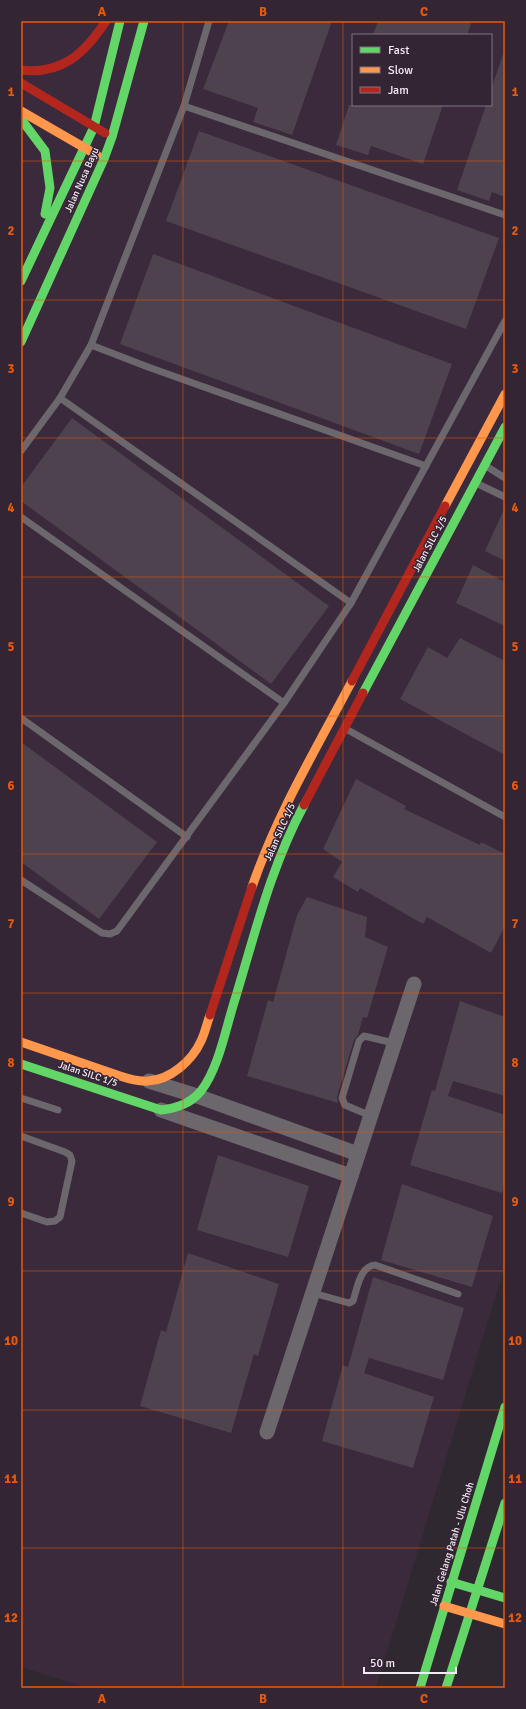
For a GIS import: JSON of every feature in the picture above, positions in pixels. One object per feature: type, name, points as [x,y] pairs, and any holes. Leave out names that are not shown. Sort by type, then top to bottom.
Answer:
[{"type":"street","points":[[21,70],[36,72],[66,64],[93,41],[106,21]]},
{"type":"street","name":"Jalan Nusa Bayu","points":[[21,281],[94,127],[120,21]]},
{"type":"street","name":"Jalan Nusa Bayu","points":[[21,342],[104,160],[112,137],[144,21]]},
{"type":"street","points":[[21,83],[112,137]]},
{"type":"street","points":[[21,111],[104,160]]},
{"type":"street","points":[[21,119],[46,151],[50,188],[39,244]]},
{"type":"street","name":"Jalan SILC 1/5","points":[[21,1042],[125,1078],[149,1081],[173,1073],[188,1061],[202,1041],[264,852],[279,818],[505,394]]},
{"type":"street","name":"Jalan SILC 1/5","points":[[21,1064],[162,1110],[182,1105],[197,1096],[207,1081],[219,1051],[278,861],[291,829],[505,427]]},
{"type":"street","points":[[267,1432],[414,984]]},
{"type":"street","points":[[149,1081],[197,1096],[358,1154]]},
{"type":"street","points":[[162,1110],[351,1176]]},
{"type":"street","points":[[284,1153],[292,1130]]},
{"type":"street","name":"Jalan Gelang Patah - Ulu Choh","points":[[420,1688],[450,1582],[470,1526],[505,1407]]},
{"type":"street","points":[[446,1688],[505,1503]]},
{"type":"street","points":[[450,1582],[505,1598]]},
{"type":"street","points":[[444,1606],[505,1624]]},
{"type":"lane","points":[[21,451],[60,398],[91,345],[184,106],[209,21]]},
{"type":"lane","points":[[184,106],[505,215]]},
{"type":"lane","points":[[21,880],[102,933],[110,934],[117,931],[284,703],[351,603],[505,321]]},
{"type":"lane","points":[[91,345],[148,367],[426,466]]},
{"type":"lane","points":[[60,398],[351,603]]},
{"type":"lane","points":[[484,465],[505,478]]},
{"type":"lane","points":[[475,482],[505,497]]},
{"type":"lane","points":[[21,517],[284,703]]},
{"type":"lane","points":[[21,718],[187,837]]},
{"type":"lane","points":[[344,728],[505,817]]},
{"type":"lane","points":[[371,1116],[345,1105],[342,1098],[359,1041],[364,1036],[394,1043]]},
{"type":"lane","points":[[21,1098],[58,1110]]},
{"type":"lane","points":[[21,1136],[65,1152],[70,1156],[72,1161],[60,1217],[55,1222],[47,1222],[21,1213]]},
{"type":"lane","points":[[313,1293],[349,1303],[353,1301],[364,1270],[369,1265],[375,1265],[458,1294]]},
{"type":"shaded area","points":[[21,21],[505,21],[505,1265],[376,1688],[87,1688],[21,1667]]},
{"type":"building","points":[[229,21],[332,21],[292,135],[253,122],[258,108],[203,89]]},
{"type":"building","points":[[378,21],[472,21],[467,34],[373,34]]},
{"type":"building","points":[[503,54],[505,54],[505,197],[492,192],[489,201],[457,190],[486,106],[492,106],[492,87]]},
{"type":"building","points":[[349,105],[443,106],[423,164],[371,146],[368,155],[336,145]]},
{"type":"building","points":[[199,131],[499,238],[466,329],[166,221]]},
{"type":"building","points":[[153,254],[452,364],[419,454],[120,344]]},
{"type":"building","points":[[72,418],[329,606],[271,684],[21,501],[21,487]]},
{"type":"building","points":[[505,507],[505,561],[485,551]]},
{"type":"building","points":[[473,565],[505,582],[505,626],[456,603]]},
{"type":"building","points":[[460,638],[505,661],[505,755],[400,699],[428,647],[447,658]]},
{"type":"building","points":[[21,742],[157,842],[99,919],[21,862]]},
{"type":"building","points":[[356,779],[406,806],[404,809],[480,845],[481,842],[505,854],[505,926],[491,953],[427,917],[423,924],[360,888],[358,892],[333,877],[342,862],[323,849]]},
{"type":"building","points":[[307,897],[367,917],[365,937],[388,947],[367,1018],[363,1017],[358,1035],[354,1040],[337,1097],[338,1103],[247,1076],[268,1000],[273,1002],[297,915]]},
{"type":"building","points":[[460,1001],[505,1017],[505,1096],[453,1081],[448,1096],[505,1115],[505,1181],[502,1193],[410,1165],[432,1090],[435,1091]]},
{"type":"building","points":[[218,1155],[309,1186],[288,1257],[197,1230]]},
{"type":"building","points":[[402,1184],[493,1216],[472,1287],[381,1260]]},
{"type":"building","points":[[188,1253],[279,1284],[258,1356],[254,1354],[231,1433],[140,1406],[161,1330],[166,1332]]},
{"type":"building","points":[[373,1277],[464,1308],[443,1380],[369,1358],[364,1373],[434,1397],[413,1468],[322,1441],[343,1365],[348,1367]]},
{"type":"traffic: fast","points":[[21,281],[94,127],[120,21]]},
{"type":"traffic: fast","points":[[21,342],[104,159],[112,137],[144,21]]},
{"type":"traffic: fast","points":[[21,119],[45,151],[50,188],[45,214]]},
{"type":"traffic: fast","points":[[363,693],[505,427]]},
{"type":"traffic: fast","points":[[21,1064],[161,1110],[183,1105],[197,1095],[207,1082],[212,1072],[224,1039],[272,878],[292,829],[304,805]]},
{"type":"traffic: fast","points":[[420,1688],[505,1407]]},
{"type":"traffic: fast","points":[[446,1688],[505,1503]]},
{"type":"traffic: fast","points":[[451,1582],[505,1598]]},
{"type":"traffic: slow","points":[[21,111],[97,155]]},
{"type":"traffic: slow","points":[[445,506],[505,394]]},
{"type":"traffic: slow","points":[[252,887],[285,808],[352,681]]},
{"type":"traffic: slow","points":[[21,1042],[123,1077],[138,1081],[156,1080],[172,1073],[192,1056],[204,1035],[210,1015]]},
{"type":"traffic: slow","points":[[444,1606],[505,1624]]},
{"type":"traffic: jam","points":[[21,70],[36,71],[49,69],[71,59],[90,43],[106,21]]},
{"type":"traffic: jam","points":[[21,83],[105,133]]},
{"type":"traffic: jam","points":[[352,681],[445,506]]},
{"type":"traffic: jam","points":[[304,805],[363,693]]},
{"type":"traffic: jam","points":[[210,1015],[252,887]]}]
